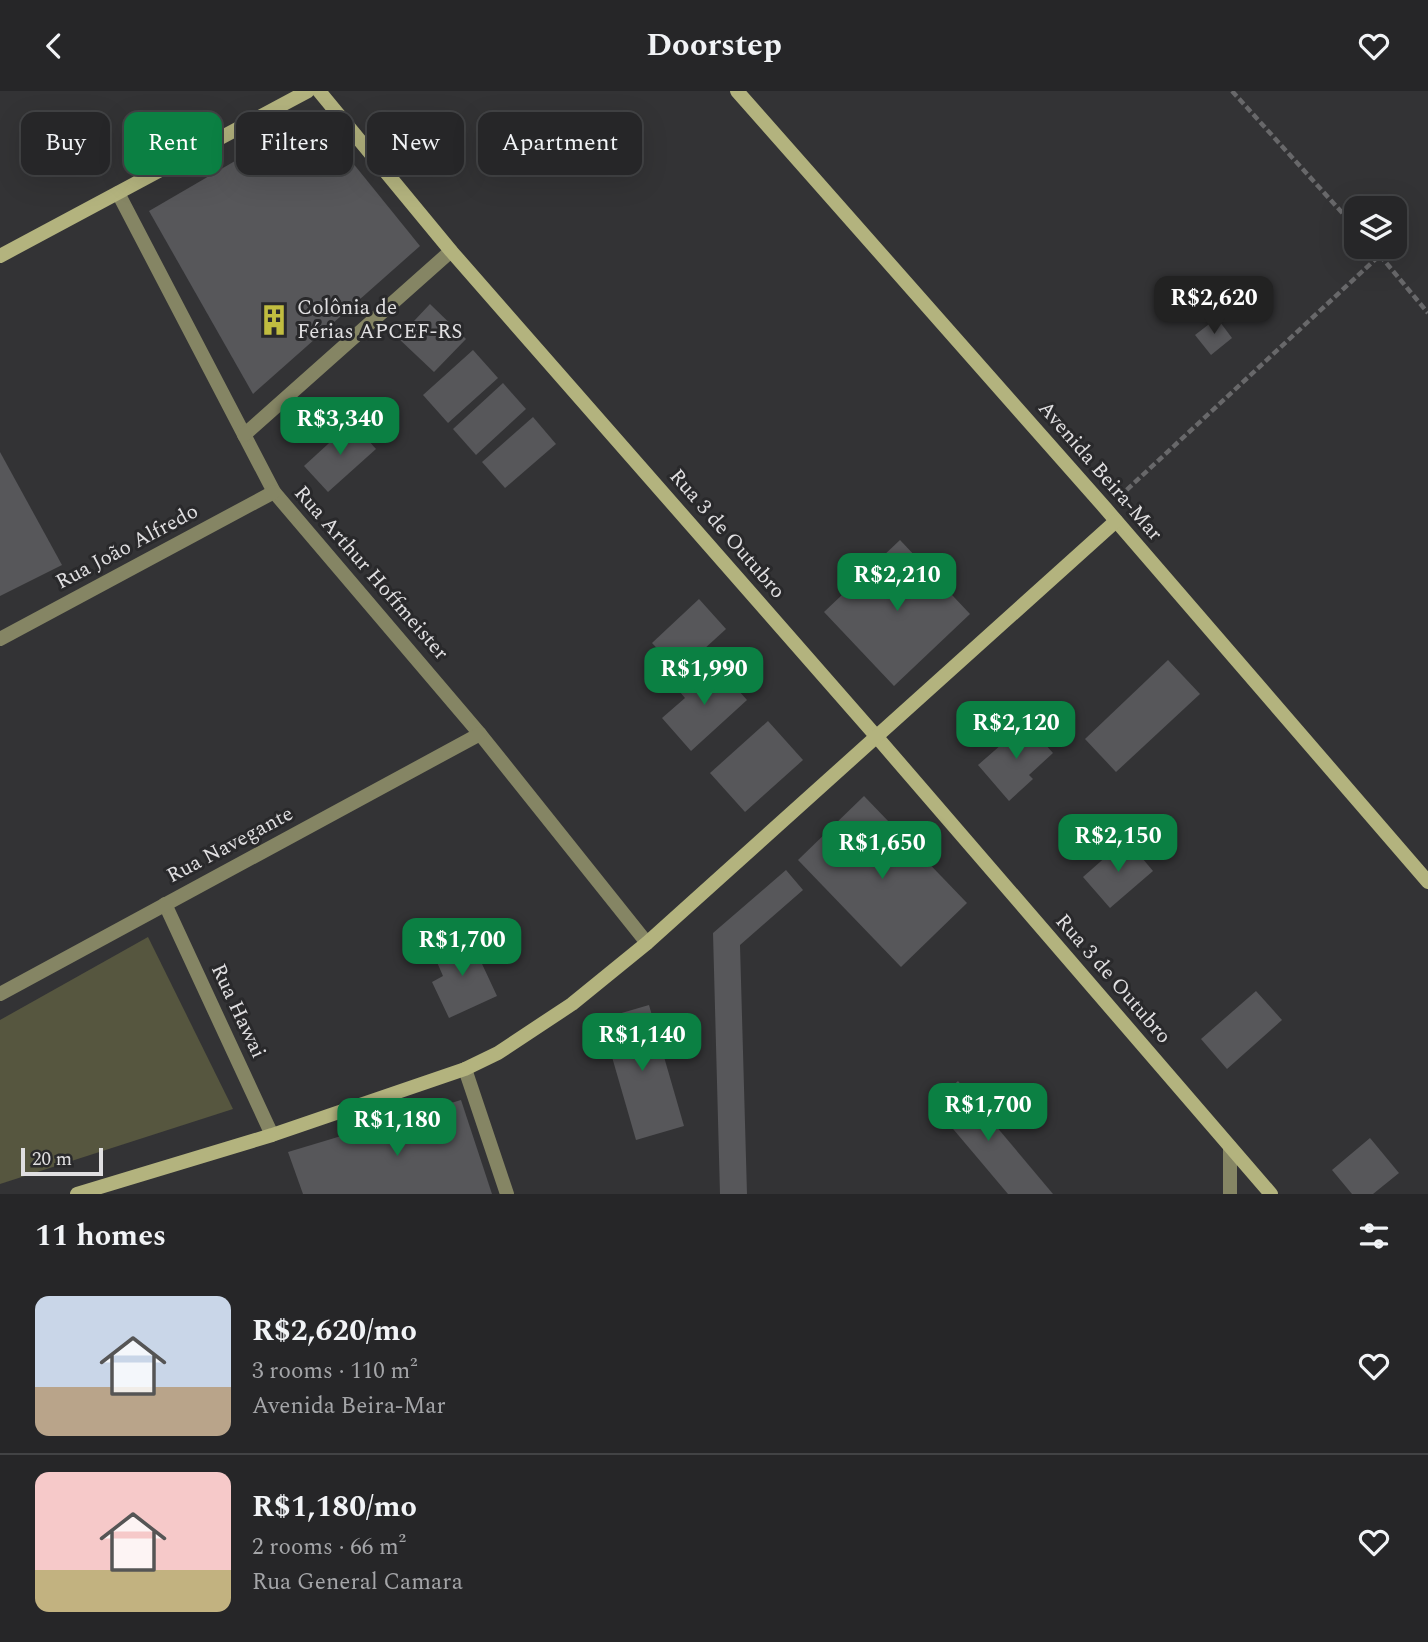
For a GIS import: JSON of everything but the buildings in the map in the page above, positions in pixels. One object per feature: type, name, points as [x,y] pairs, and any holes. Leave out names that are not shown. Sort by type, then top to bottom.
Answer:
[{"type":"street","points":[[0,257],[308,91]]},
{"type":"street","name":"Rua 3 de Outubro","points":[[319,91],[451,251],[876,736],[1271,1194]]},
{"type":"street","name":"Avenida Beira-Mar","points":[[737,91],[1106,509],[1428,882]]},
{"type":"street","name":"Rua Arthur Hoffmeister","points":[[118,193],[274,492],[481,734],[647,943]]},
{"type":"street","points":[[244,435],[451,251]]},
{"type":"street","name":"Rua João Alfredo","points":[[0,639],[274,492]]},
{"type":"street","points":[[77,1194],[272,1135],[465,1069],[498,1053],[572,1004],[647,943],[1116,521]]},
{"type":"street","name":"Rua Navegante","points":[[0,995],[481,734]]},
{"type":"street","name":"Rua Hawai","points":[[166,904],[272,1135]]},
{"type":"street","points":[[465,1069],[507,1194]]},
{"type":"street","points":[[1230,1147],[1230,1194]]},
{"type":"path","points":[[1232,91],[1344,215]]},
{"type":"path","points":[[1106,509],[1376,259]]},
{"type":"path","points":[[1383,259],[1428,313]]},
{"type":"green space","points":[[148,937],[233,1109],[0,1184],[0,1020]]},
{"type":"place","name":"Colônia de Férias APCEF-RS","points":[[274,320]]}]
